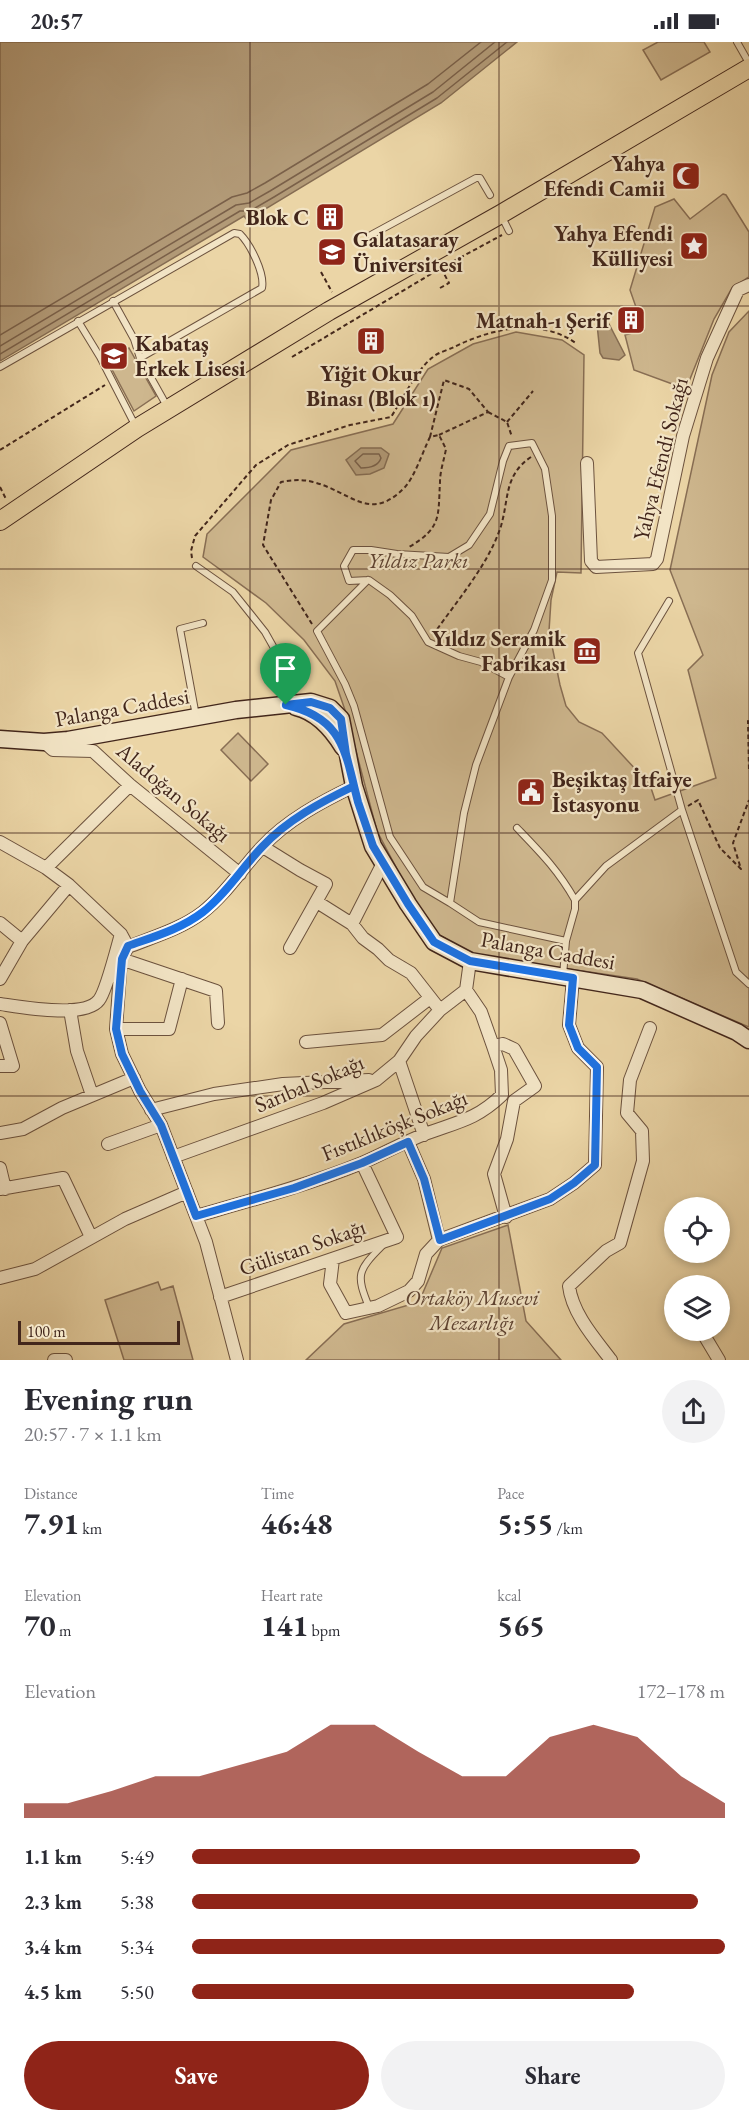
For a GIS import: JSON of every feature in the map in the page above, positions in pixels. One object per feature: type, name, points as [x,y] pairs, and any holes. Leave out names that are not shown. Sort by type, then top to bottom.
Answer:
[{"type":"main road","points":[[0,521],[169,408],[340,304],[501,214],[749,65]]},
{"type":"main road","name":"Palanga Caddesi","points":[[0,739],[45,742],[68,740],[196,717],[286,705],[304,709],[318,717],[335,733],[346,754],[373,846],[434,942],[470,961],[642,990],[737,1032],[749,1040]]},
{"type":"street","name":"Yahya Efendi Sokağı","points":[[587,463],[593,566],[627,567],[653,564],[657,559],[683,436],[707,357],[738,290],[749,285]]},
{"type":"street","name":"Aladoğan Sokağı","points":[[45,742],[53,750],[93,751],[130,785],[240,874]]},
{"type":"street","points":[[46,867],[130,785]]},
{"type":"street","points":[[237,1360],[206,1242],[161,1125],[122,1054],[117,1029],[122,959],[128,946],[162,934],[203,913],[262,847],[289,823],[354,786]]},
{"type":"street","points":[[0,842],[46,867],[69,885],[122,934],[128,946]]},
{"type":"street","points":[[262,847],[326,884],[290,948]]},
{"type":"street","points":[[352,924],[383,863]]},
{"type":"street","points":[[0,979],[22,941],[69,885]]},
{"type":"street","points":[[316,902],[352,924],[363,938],[389,960],[411,973],[440,1010]]},
{"type":"street","points":[[0,923],[22,941]]},
{"type":"street","points":[[0,1004],[70,1010],[92,1007],[100,1000],[122,934]]},
{"type":"street","points":[[122,959],[216,991],[218,1023]]},
{"type":"street","points":[[466,990],[470,961]]},
{"type":"street","points":[[333,1259],[330,1284],[346,1313],[378,1306],[409,1291],[418,1281],[426,1254],[440,1240],[550,1199],[595,1165],[597,1067],[578,1048],[569,1025],[568,977]]},
{"type":"street","points":[[117,1029],[169,1029],[182,979]]},
{"type":"street","name":"Sarıbal Sokağı","points":[[173,1157],[285,1117],[376,1080],[399,1061],[416,1036],[440,1010],[466,990]]},
{"type":"street","name":"Fıstıklıköşk Sokağı","points":[[196,1216],[294,1188],[362,1163],[424,1135],[463,1122],[488,1109],[502,1095],[501,1070],[481,1012],[466,990]]},
{"type":"street","points":[[306,1042],[382,1035],[430,998]]},
{"type":"street","points":[[70,1010],[77,1052],[92,1095]]},
{"type":"street","points":[[0,1023],[13,1066],[0,1066]]},
{"type":"street","points":[[611,1360],[570,1300],[569,1286],[606,1251],[620,1243],[643,1161],[642,1131],[627,1113],[630,1080],[650,1028]]},
{"type":"street","points":[[493,1046],[502,1044],[514,1050],[535,1086],[514,1101],[507,1139],[494,1174],[506,1217]]},
{"type":"street","points":[[399,1061],[424,1135]]},
{"type":"street","points":[[0,1133],[23,1129],[62,1108],[134,1078]]},
{"type":"street","points":[[151,1110],[214,1094],[283,1084],[376,1080]]},
{"type":"street","points":[[108,1144],[161,1125]]},
{"type":"street","points":[[408,1142],[424,1179],[440,1240]]},
{"type":"street","points":[[362,1163],[392,1238]]},
{"type":"street","points":[[0,1168],[2,1189],[63,1178],[91,1237]]},
{"type":"street","points":[[0,1278],[35,1269],[91,1237],[186,1192]]},
{"type":"street","name":"Gülistan Sokağı","points":[[220,1297],[392,1238]]},
{"type":"street","points":[[708,1341],[719,1360]]},
{"type":"street","points":[[54,1360],[66,1360]]},
{"type":"lane","points":[[738,42],[749,65]]},
{"type":"lane","points":[[371,234],[476,178],[480,178],[490,195]]},
{"type":"lane","points":[[504,220],[509,231]]},
{"type":"lane","points":[[0,367],[234,233],[243,237],[263,277],[263,286],[260,290],[140,358]]},
{"type":"lane","points":[[113,301],[134,339],[140,358],[169,408]]},
{"type":"lane","points":[[78,321],[100,357],[137,428]]},
{"type":"lane","points":[[450,903],[464,813],[476,765],[508,677],[534,630],[552,580],[552,516],[545,469],[532,443],[509,446],[490,514],[469,545],[449,557],[353,550],[344,566],[349,581],[369,580],[390,595],[412,616],[428,642],[459,656],[481,662],[508,677]]},
{"type":"lane","points":[[196,566],[232,592],[265,632],[274,648],[286,705]]},
{"type":"lane","points":[[369,580],[317,631],[354,706],[390,837],[423,887],[479,922],[566,941]]},
{"type":"lane","points":[[669,601],[638,653],[682,810],[736,972],[749,984]]},
{"type":"lane","points":[[196,717],[180,629],[203,623]]},
{"type":"lane","points":[[575,900],[606,867],[682,810]]},
{"type":"lane","points":[[517,828],[550,862],[575,900],[575,909],[566,941],[568,977]]},
{"type":"lane","points":[[370,1308],[361,1287],[360,1275],[369,1259],[392,1238]]},
{"type":"path","points":[[292,357],[441,268],[509,231]]},
{"type":"path","points":[[440,288],[449,283],[441,268]]},
{"type":"path","points":[[321,272],[340,304]]},
{"type":"path","points":[[196,566],[192,560],[191,550],[195,536],[256,465],[288,445],[350,425],[391,417],[421,370],[433,357],[467,340],[511,328],[529,327],[566,336],[577,344]]},
{"type":"path","points":[[100,357],[134,339]]},
{"type":"path","points":[[0,450],[111,381]]},
{"type":"path","points":[[317,631],[301,609],[263,545],[272,500],[281,482],[298,479],[315,482],[354,501],[373,506],[387,502],[406,485],[430,437],[444,381],[469,389],[488,412],[507,422],[515,446]]},
{"type":"path","points":[[507,422],[533,391]]},
{"type":"path","points":[[430,437],[488,412]]},
{"type":"path","points":[[397,554],[425,538],[439,516],[440,479],[446,449],[439,435]]},
{"type":"path","points":[[428,642],[482,565],[501,526],[508,485],[523,462],[537,453]]},
{"type":"path","points":[[749,722],[749,770]]},
{"type":"path","points":[[698,800],[720,848],[741,869],[733,843],[749,800]]},
{"type":"green space","points":[[658,42],[704,42],[710,52],[661,80],[643,50]]},
{"type":"green space","points":[[723,194],[726,195],[749,232],[749,277],[732,288],[714,319],[686,389],[634,370],[625,335],[644,330],[630,290],[655,207],[674,199],[690,219]]},
{"type":"green space","name":"Yıldız Parkı","points":[[749,311],[749,1027],[637,979],[474,955],[439,935],[418,909],[377,831],[346,713],[335,681],[304,640],[266,603],[203,557],[207,534],[291,450],[393,424],[428,369],[473,344],[516,332],[562,340],[584,355],[581,573],[557,572],[551,600],[549,631],[566,706],[579,722],[602,733],[650,785],[655,800],[716,778],[688,670],[703,655],[670,570],[712,375],[729,332]]},
{"type":"green space","points":[[129,348],[156,396],[134,411],[107,360]]},
{"type":"green space","points":[[238,733],[268,764],[251,781],[221,750]]},
{"type":"green space","name":"Ortaköy Musevi Mezarlığı","points":[[508,1225],[526,1321],[561,1360],[306,1360],[344,1324],[419,1302],[442,1248]]},
{"type":"green space","points":[[158,1282],[161,1290],[173,1286],[193,1360],[124,1360],[105,1300]]},
{"type":"water","points":[[0,42],[517,42],[441,103],[247,220],[244,216],[0,361]]},
{"type":"water","points":[[597,324],[609,324],[625,355],[619,360],[603,358],[600,353]]},
{"type":"water","points":[[361,448],[381,448],[389,454],[384,468],[370,474],[356,475],[346,460]]},
{"type":"place","name":"Yahya Efendi Camii","points":[[686,176]]},
{"type":"place","name":"Blok C","points":[[330,217]]},
{"type":"place","name":"Yahya Efendi Külliyesi","points":[[694,246]]},
{"type":"place","name":"Galatasaray Üniversitesi","points":[[332,252]]},
{"type":"place","name":"Matnah-ı Şerif","points":[[631,320]]},
{"type":"place","name":"Yiğit Okur Binası (Blok ı)","points":[[371,341]]},
{"type":"place","name":"Kabataş Erkek Lisesi","points":[[114,356]]},
{"type":"place","name":"Yıldız Seramik Fabrikası","points":[[587,651]]},
{"type":"place","name":"Beşiktaş İtfaiye İstasyonu","points":[[531,792]]},
{"type":"route","points":[[286,705],[304,709],[318,717],[335,733],[346,754],[354,786],[335,796],[289,823],[262,847],[203,913],[162,934],[128,946],[122,959],[116,1029],[122,1054],[140,1091],[161,1125],[196,1216],[294,1188],[362,1163],[408,1142],[424,1179],[440,1240],[550,1199],[595,1165],[597,1067],[578,1048],[569,1025],[573,978],[470,961],[434,942],[373,846],[358,802],[346,754],[341,719],[330,708],[311,702],[286,705]]}]
